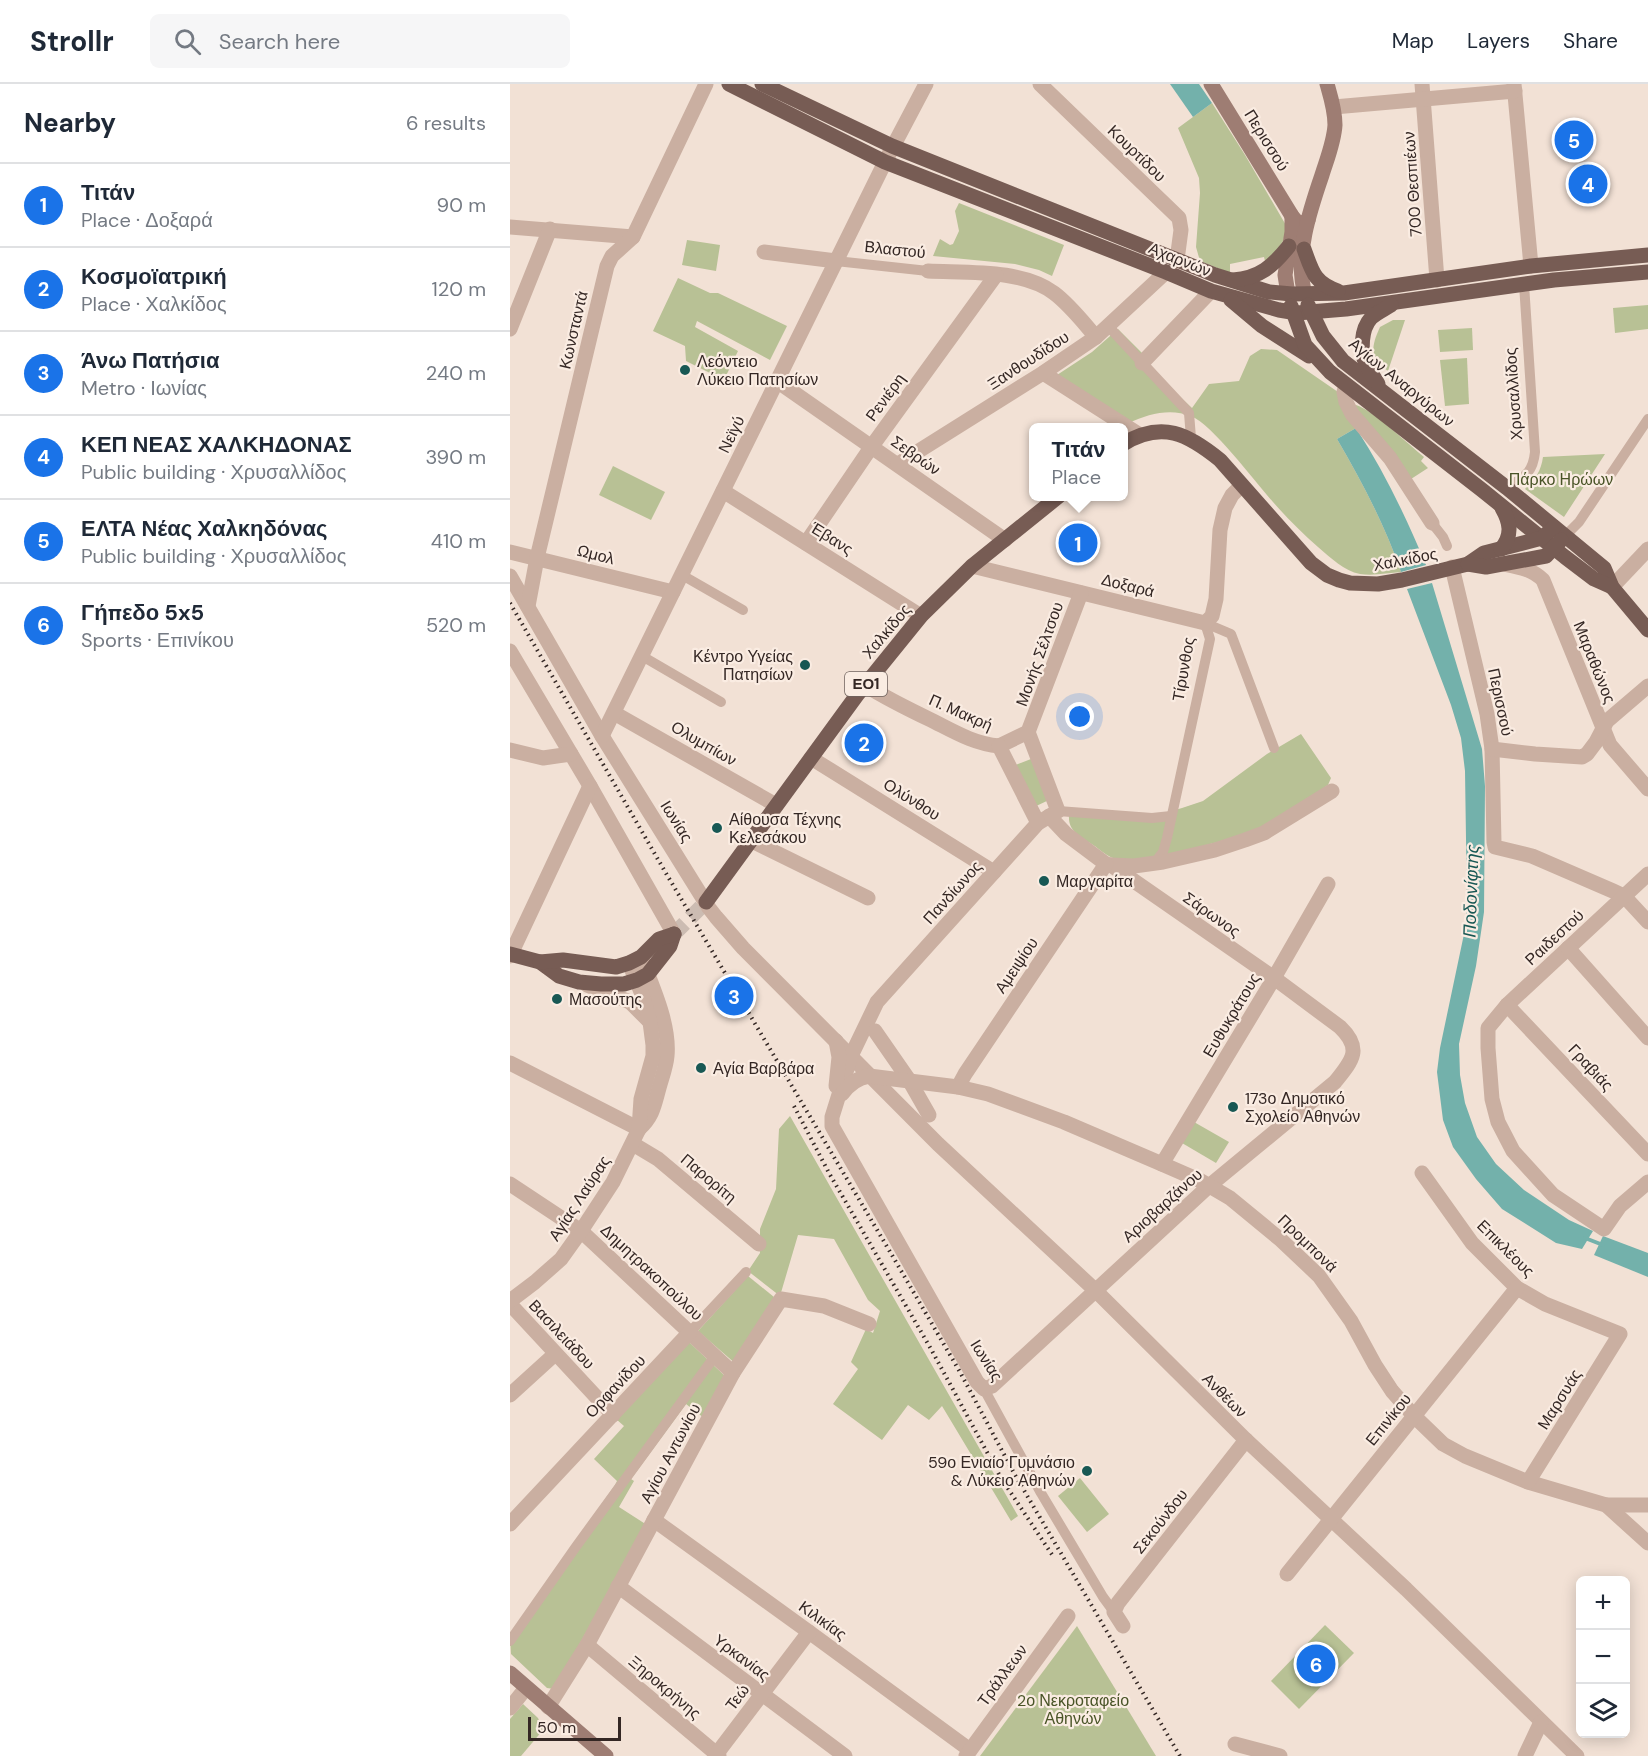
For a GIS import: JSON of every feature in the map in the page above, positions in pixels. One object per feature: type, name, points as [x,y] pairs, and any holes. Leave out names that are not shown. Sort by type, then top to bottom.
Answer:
[{"type":"main road","name":"Αχαρνών","points":[[729,84],[885,162],[1211,291],[1279,310],[1312,313],[1524,284],[1648,272]]},
{"type":"main road","name":"Αχαρνών","points":[[762,84],[892,146],[1228,280],[1269,292],[1344,293],[1531,266],[1648,255]]},
{"type":"main road","name":"Περισσού","points":[[1211,84],[1292,216]]},
{"type":"main road","name":"Αγίων Αναργύρων","points":[[1327,84],[1334,107],[1335,126],[1332,142],[1308,220],[1285,275],[1288,294],[1305,345],[1319,362],[1346,385],[1594,579],[1611,587]]},
{"type":"main road","points":[[1292,216],[1301,224],[1308,220]]},
{"type":"main road","points":[[1292,216],[1297,247],[1313,276],[1327,287],[1344,293]]},
{"type":"main road","points":[[1228,280],[1256,276],[1297,247]]},
{"type":"main road","name":"Αγίων Αναργύρων","points":[[1297,247],[1302,284],[1312,313],[1323,336],[1343,361],[1507,488],[1604,568],[1611,587]]},
{"type":"main road","points":[[1227,296],[1262,326],[1319,362]]},
{"type":"main road","points":[[1383,392],[1365,362],[1363,339],[1371,318],[1395,302]]},
{"type":"main road","name":"Χαλκίδος","points":[[1128,441],[1140,435],[1163,432],[1181,434],[1191,438],[1220,460],[1311,563],[1327,575],[1350,583],[1378,584],[1436,572],[1450,557],[1468,564],[1486,567],[1502,556],[1546,556],[1548,543],[1559,531]]},
{"type":"main road","name":"Χαλκίδος","points":[[706,902],[865,685],[921,616],[972,566],[1053,501]]},
{"type":"main road","points":[[1500,505],[1510,527],[1508,542],[1502,556]]},
{"type":"main road","points":[[1611,587],[1648,630]]},
{"type":"main road","points":[[510,955],[540,962],[563,960],[616,966],[635,960],[659,939],[674,934]]},
{"type":"main road","points":[[540,962],[559,976],[579,982],[617,984],[642,977],[670,946],[674,934]]},
{"type":"main road","points":[[510,1673],[604,1755]]},
{"type":"street","name":"Κωνσταντά","points":[[528,606],[537,558],[607,266],[612,256],[633,237],[706,84]]},
{"type":"street","name":"Νεϊγύ","points":[[602,736],[892,146],[926,84]]},
{"type":"street","name":"Κουρτίδου","points":[[1040,84],[1179,218],[1181,230],[1177,260]]},
{"type":"street","points":[[1334,107],[1422,91],[1514,87],[1531,266]]},
{"type":"street","name":"700 Θεσπιέων","points":[[1422,91],[1437,280]]},
{"type":"street","points":[[510,227],[633,237]]},
{"type":"street","points":[[510,329],[550,230]]},
{"type":"street","name":"Βλαστού","points":[[764,252],[928,271],[996,274],[1023,279],[1053,292],[1096,337]]},
{"type":"street","name":"Ξανθουδίδου","points":[[898,464],[1096,337],[1166,272]]},
{"type":"street","name":"Ρενιέρη","points":[[806,543],[872,446],[996,274]]},
{"type":"street","name":"Χρυσαλλίδος","points":[[1507,488],[1528,474],[1534,464],[1535,452],[1524,284]]},
{"type":"street","points":[[1142,363],[1211,291]]},
{"type":"street","points":[[1108,326],[1189,413],[1191,438]]},
{"type":"street","points":[[1043,373],[1121,423]]},
{"type":"street","name":"Σεβρών","points":[[777,381],[1005,540]]},
{"type":"street","points":[[1346,385],[1344,392],[1346,402],[1352,414],[1390,458],[1443,537],[1450,557]]},
{"type":"street","points":[[1559,531],[1579,522],[1648,419]]},
{"type":"street","points":[[1128,427],[1140,435]]},
{"type":"street","name":"Τίρυνθος","points":[[1163,862],[1159,857],[1163,852],[1210,639],[1205,623],[1212,616],[1216,599],[1220,530],[1225,508],[1232,495],[1241,486]]},
{"type":"street","name":"Έβανς","points":[[723,491],[921,616]]},
{"type":"street","points":[[1611,587],[1648,549]]},
{"type":"street","name":"Ωμολ","points":[[510,552],[673,592]]},
{"type":"street","name":"Μαραθώνος","points":[[1502,556],[1537,574],[1543,580],[1610,746],[1648,789]]},
{"type":"street","name":"Περισσού","points":[[1450,557],[1487,714],[1492,749],[1495,847],[1532,856],[1624,897]]},
{"type":"street","name":"Δοξαρά","points":[[972,566],[1205,623]]},
{"type":"street","points":[[682,575],[743,610]]},
{"type":"street","name":"Ιωνίας","points":[[510,576],[602,736],[716,917],[743,948],[851,1056]]},
{"type":"street","name":"Μονής Σέλτσου","points":[[999,746],[1028,732],[1081,592]]},
{"type":"street","points":[[1205,623],[1232,634],[1274,748]]},
{"type":"street","points":[[510,651],[674,934]]},
{"type":"street","points":[[642,656],[721,702]]},
{"type":"street","name":"Π. Μακρή","points":[[865,685],[969,739],[986,745],[999,746],[1048,817]]},
{"type":"street","points":[[1492,749],[1582,757],[1596,742],[1607,721],[1648,686]]},
{"type":"street","name":"Ολυμπίων","points":[[614,713],[776,805]]},
{"type":"street","name":"Σάρωνος","points":[[1028,732],[1048,817],[1066,834],[1274,978],[1340,1027],[1349,1035],[1353,1044]]},
{"type":"street","points":[[510,750],[543,758],[571,754]]},
{"type":"street","name":"Ολύνθου","points":[[811,758],[994,872]]},
{"type":"street","points":[[510,955],[590,786]]},
{"type":"street","points":[[1108,864],[1134,866],[1215,850],[1264,833],[1332,791]]},
{"type":"street","points":[[1048,817],[1152,818],[1171,816]]},
{"type":"street","name":"Πανδίωνος","points":[[832,1126],[835,1105],[851,1056],[877,1002],[994,872],[1048,817]]},
{"type":"street","points":[[750,840],[868,898]]},
{"type":"street","name":"Αμειψίου","points":[[929,1115],[929,1107],[935,1094],[951,1087],[965,1074],[1108,864]]},
{"type":"street","name":"Ραιδεστού","points":[[1648,874],[1507,1005],[1488,1028],[1492,1099],[1498,1122],[1513,1151],[1553,1195],[1604,1229],[1620,1206],[1648,1182]]},
{"type":"street","name":"Ευθυκράτους","points":[[1162,1164],[1328,884]]},
{"type":"street","points":[[1624,897],[1648,922]]},
{"type":"street","points":[[1568,948],[1648,1038]]},
{"type":"street","name":"Αγίας Λαύρας","points":[[635,960],[662,1019],[667,1047],[667,1056],[649,1120],[639,1129]]},
{"type":"street","name":"Αγίας Λαύρας","points":[[510,1302],[561,1259],[612,1182],[633,1144],[639,1129],[641,1099],[654,1050],[642,977]]},
{"type":"street","points":[[579,982],[630,1002],[650,1022]]},
{"type":"street","points":[[877,1002],[875,1031],[909,1080],[929,1115],[938,1144]]},
{"type":"street","name":"Γραβιάς","points":[[1507,1005],[1648,1154]]},
{"type":"street","name":"Πανδίωνος","points":[[851,1056],[875,1031]]},
{"type":"street","points":[[836,1041],[839,1057],[836,1086],[839,1097]]},
{"type":"street","name":"Αριοβαρζάνου","points":[[984,1389],[992,1386],[1209,1186],[1335,1082],[1354,1054],[1353,1044]]},
{"type":"street","name":"Ανθέων","points":[[851,1056],[938,1144],[1095,1290],[1246,1440],[1406,1589],[1577,1756]]},
{"type":"street","points":[[510,1063],[639,1129]]},
{"type":"street","points":[[839,1097],[860,1077],[869,1076]]},
{"type":"street","name":"Προμπονά","points":[[869,1076],[909,1080],[988,1094],[1064,1122],[1162,1164],[1230,1198],[1320,1276],[1351,1321],[1392,1391],[1443,1444],[1465,1456],[1528,1482],[1606,1505],[1648,1543]]},
{"type":"street","name":"Ιωνίας","points":[[832,1126],[977,1382],[984,1389],[1041,1493],[1102,1597],[1114,1612]]},
{"type":"street","name":"Παρορίτη","points":[[633,1144],[658,1159],[759,1244]]},
{"type":"street","name":"Επικλέους","points":[[1422,1173],[1472,1243],[1517,1288],[1545,1304],[1620,1334]]},
{"type":"street","name":"Δημητρακοπούλου","points":[[510,1185],[581,1231],[733,1373]]},
{"type":"street","name":"Ορφανίδου","points":[[510,1524],[746,1272]]},
{"type":"street","name":"Επινίκου","points":[[1287,1574],[1517,1288]]},
{"type":"street","name":"Αγίου Αντωνίου","points":[[548,1707],[587,1645],[733,1373],[781,1299],[824,1306],[870,1324]]},
{"type":"street","name":"Βασιλειάδου","points":[[510,1302],[555,1354],[613,1414]]},
{"type":"street","name":"Μαρσυάς","points":[[1528,1482],[1620,1334]]},
{"type":"street","points":[[510,1395],[555,1354]]},
{"type":"street","points":[[510,1641],[715,1356]]},
{"type":"street","name":"Σεκούνδου","points":[[1114,1612],[1246,1440]]},
{"type":"street","points":[[1606,1505],[1648,1505]]},
{"type":"street","name":"Κιλικίας","points":[[654,1520],[809,1632],[968,1753]]},
{"type":"street","name":"Υρκανίας","points":[[618,1586],[845,1756]]},
{"type":"street","points":[[1114,1612],[1123,1626]]},
{"type":"street","name":"Τράλλεων","points":[[968,1753],[1068,1616]]},
{"type":"street","name":"Τεώ","points":[[717,1755],[809,1632]]},
{"type":"street","name":"Ξηροκρήνης","points":[[587,1645],[717,1755]]},
{"type":"street","points":[[510,1708],[526,1688]]},
{"type":"street","points":[[1525,1756],[1541,1722]]},
{"type":"street","points":[[1235,1744],[1280,1756]]},
{"type":"green space","points":[[1212,103],[1287,227],[1283,241],[1266,265],[1264,257],[1230,264],[1230,273],[1200,261],[1196,247],[1199,178],[1178,128]]},
{"type":"green space","points":[[959,203],[1064,245],[1052,276],[1015,264],[933,256],[940,239],[950,245],[953,244],[959,231],[955,211]]},
{"type":"green space","points":[[687,240],[720,245],[716,271],[682,265]]},
{"type":"green space","points":[[678,278],[710,293],[718,293],[787,326],[770,360],[697,321],[695,327],[738,351],[724,380],[686,361],[685,346],[653,331]]},
{"type":"green space","points":[[1648,305],[1648,329],[1615,333],[1613,308]]},
{"type":"green space","points":[[1393,320],[1405,320],[1388,371],[1377,361],[1374,346],[1380,327]]},
{"type":"green space","points":[[1472,328],[1473,350],[1440,352],[1438,330]]},
{"type":"green space","points":[[1118,329],[1145,356],[1141,360],[1192,408],[1209,384],[1239,381],[1250,356],[1261,349],[1277,350],[1338,392],[1356,428],[1337,439],[1388,537],[1401,572],[1360,574],[1338,564],[1289,520],[1234,455],[1200,421],[1191,416],[1167,412],[1129,423],[1057,375],[1092,352]]},
{"type":"green space","points":[[1467,358],[1469,404],[1445,406],[1440,360]]},
{"type":"green space","points":[[1356,405],[1381,420],[1424,457],[1421,461],[1428,468],[1411,479],[1355,407]]},
{"type":"green space","name":"Πάρκο Ηρώων","points":[[1605,454],[1564,517],[1525,489],[1537,474],[1543,457]]},
{"type":"green space","points":[[613,466],[665,492],[651,520],[599,495]]},
{"type":"green space","points":[[1301,734],[1331,778],[1328,785],[1282,816],[1252,831],[1189,850],[1126,860],[1107,855],[1078,835],[1070,825],[1069,816],[1144,819],[1203,801],[1267,754]]},
{"type":"green space","points":[[1031,759],[1049,800],[1034,807],[1013,766]]},
{"type":"green space","points":[[790,1116],[1018,1516],[1011,1521],[942,1406],[929,1420],[908,1405],[882,1440],[833,1404],[858,1369],[851,1362],[866,1329],[873,1333],[880,1311],[868,1300],[834,1239],[798,1235],[780,1296],[748,1271],[760,1253],[760,1229],[776,1189],[779,1129]]},
{"type":"green space","points":[[1194,1122],[1229,1142],[1216,1163],[1182,1143]]},
{"type":"green space","points":[[748,1276],[774,1297],[737,1365],[698,1331]]},
{"type":"green space","points":[[689,1342],[726,1377],[704,1418],[686,1404],[631,1479],[634,1481],[619,1507],[647,1525],[554,1689],[547,1688],[511,1654],[510,1635],[617,1481],[594,1459],[624,1426],[616,1419]]},
{"type":"green space","points":[[1080,1478],[1109,1514],[1087,1532],[1058,1496]]},
{"type":"green space","points":[[1325,1625],[1354,1653],[1299,1709],[1271,1681]]},
{"type":"green space","name":"2ο Νεκροταφείο Αθηνών","points":[[1077,1626],[1156,1756],[980,1756]]},
{"type":"green space","points":[[523,1704],[538,1718],[543,1730],[521,1756],[510,1756],[510,1719]]},
{"type":"water","points":[[1170,84],[1199,84],[1212,103],[1193,117]]},
{"type":"water","points":[[1356,428],[1394,495],[1426,565],[1401,572],[1388,537],[1337,439]]},
{"type":"water","points":[[1432,583],[1482,749],[1485,786],[1484,912],[1476,966],[1459,1044],[1460,1075],[1465,1103],[1477,1137],[1496,1164],[1524,1190],[1569,1220],[1593,1231],[1582,1249],[1556,1243],[1502,1209],[1453,1147],[1443,1120],[1437,1072],[1464,934],[1467,907],[1465,771],[1461,738],[1451,705],[1407,589]]},
{"type":"water","points":[[1603,1236],[1648,1253],[1648,1277],[1594,1255]]},
{"type":"waterway","name":"Ποδονίφτης","points":[[1585,1238],[1603,1245]]},
{"type":"tunnel","points":[[674,934],[706,902]]},
{"type":"railway","points":[[510,603],[667,875],[960,1372],[1015,1475],[1180,1756]]},
{"type":"railway","points":[[794,1106],[829,1173],[931,1349],[1001,1478],[1053,1556]]},
{"type":"place","name":"ΕΛΤΑ Νέας Χαλκηδόνας","points":[[1574,140]]},
{"type":"place","name":"ΚΕΠ ΝΕΑΣ ΧΑΛΚΗΔΟΝΑΣ","points":[[1588,184]]},
{"type":"place","name":"Λεόντειο Λύκειο Πατησίων","points":[[685,370]]},
{"type":"place","name":"Τιτάν","points":[[1078,543]]},
{"type":"place","name":"Κέντρο Υγείας Πατησίων","points":[[805,665]]},
{"type":"place","name":"Κοσμοϊατρική","points":[[864,743]]},
{"type":"place","name":"Αίθουσα Τέχνης Κελεσάκου","points":[[717,828]]},
{"type":"place","name":"Μαργαρίτα","points":[[1044,881]]},
{"type":"place","name":"Άνω Πατήσια","points":[[734,996]]},
{"type":"place","name":"Μασούτης","points":[[557,999]]},
{"type":"place","name":"Αγία Βαρβάρα","points":[[701,1068]]},
{"type":"place","name":"173ο Δημοτικό Σχολείο Αθηνών","points":[[1233,1107]]},
{"type":"place","name":"59ο Ενιαίο Γυμνάσιο & Λύκειο Αθηνών","points":[[1087,1471]]},
{"type":"place","name":"Γήπεδο 5x5","points":[[1316,1664]]}]
